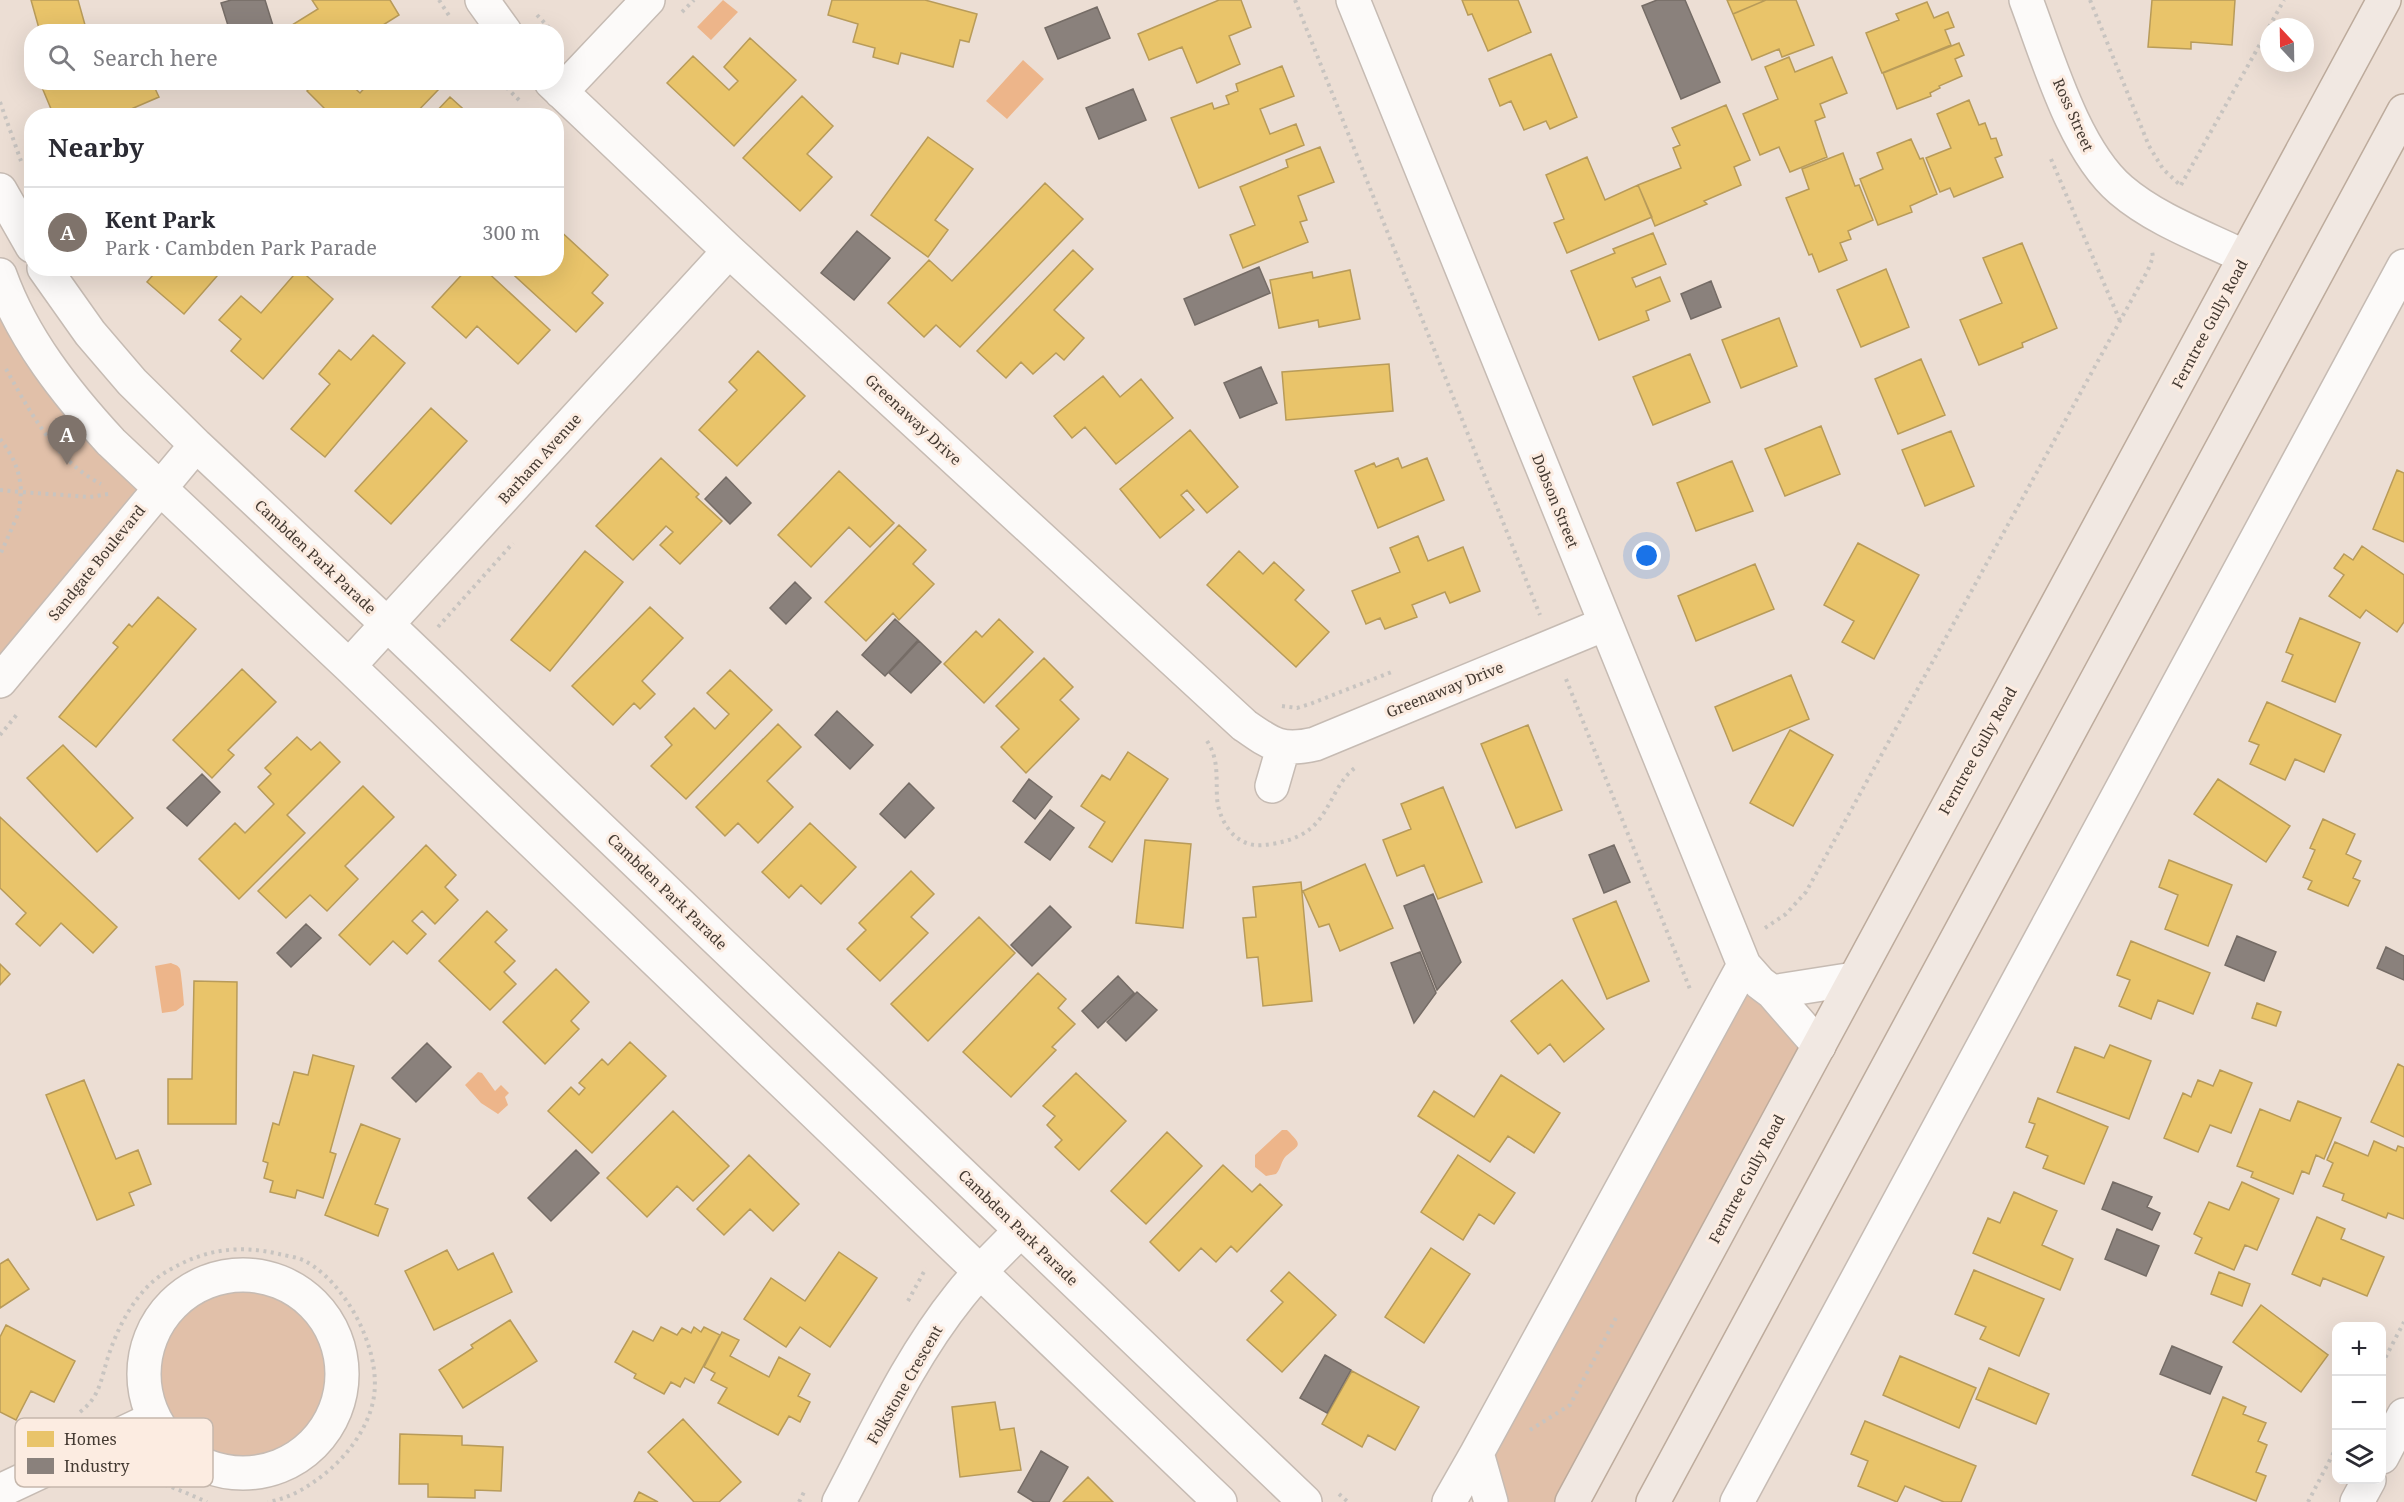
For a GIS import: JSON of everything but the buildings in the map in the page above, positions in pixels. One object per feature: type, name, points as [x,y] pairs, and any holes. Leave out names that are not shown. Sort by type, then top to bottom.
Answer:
[{"type":"main road","name":"Ferntree Gully Road","points":[[1572,1502],[2150,437],[2384,0]]},
{"type":"main road","points":[[1653,1502],[2404,111]]},
{"type":"street","points":[[482,0],[499,24]]},
{"type":"street","points":[[564,79],[648,0]]},
{"type":"street","name":"Dobson Street","points":[[1353,0],[1744,965],[1760,983],[1772,992],[1819,1046]]},
{"type":"street","name":"Ross Street","points":[[2026,0],[2082,140],[2106,176],[2156,213],[2245,257]]},
{"type":"street","name":"Greenaway Drive","points":[[559,90],[729,250],[1244,725],[1272,744],[1283,748],[1298,748],[1315,744],[1605,624]]},
{"type":"street","points":[[0,190],[24,232]]},
{"type":"street","name":"Barham Avenue","points":[[349,666],[729,250]]},
{"type":"street","points":[[1737,1502],[2404,266]]},
{"type":"street","points":[[0,275],[19,318],[57,378],[111,442],[349,666],[1220,1502]]},
{"type":"street","name":"Cambden Park Parade","points":[[50,276],[90,333],[132,382],[196,445],[388,625],[1305,1502]]},
{"type":"street","name":"Sandgate Boulevard","points":[[0,681],[196,445]]},
{"type":"street","points":[[1272,786],[1283,748]]},
{"type":"street","points":[[1449,1502],[1744,965]]},
{"type":"street","points":[[1772,992],[1854,979]]},
{"type":"street","name":"Folkstone Crescent","points":[[838,1502],[915,1362],[960,1294],[1020,1231]]},
{"type":"street","points":[[153,1418],[143,1386],[145,1351],[159,1319],[183,1294],[214,1278],[248,1274],[282,1282],[311,1301],[332,1328],[342,1358],[342,1390],[332,1419],[313,1445],[288,1463],[258,1473],[224,1472],[213,1468]]},
{"type":"street","points":[[2386,1449],[2404,1415]]},
{"type":"street","points":[[1477,1453],[1491,1502]]},
{"type":"street","points":[[0,1491],[15,1484]]},
{"type":"street","points":[[2357,1502],[2366,1484]]},
{"type":"path","points":[[1295,0],[1543,621]]},
{"type":"path","points":[[2090,0],[2149,146],[2163,169],[2180,185]]},
{"type":"path","points":[[2274,18],[2284,0]]},
{"type":"path","points":[[531,7],[546,24]]},
{"type":"path","points":[[2176,193],[2260,43]]},
{"type":"path","points":[[509,90],[526,108]]},
{"type":"path","points":[[0,102],[22,162]]},
{"type":"path","points":[[1760,931],[1786,914],[1806,892],[2148,270],[2153,257],[2151,242]]},
{"type":"path","points":[[5,368],[44,431],[76,468],[84,475],[109,488]]},
{"type":"path","points":[[0,439],[16,464],[21,478],[19,512],[0,555]]},
{"type":"path","points":[[0,490],[90,496],[118,492]]},
{"type":"path","points":[[1528,617],[1539,613]]},
{"type":"path","points":[[1276,704],[1286,708],[1297,708],[1397,669]]},
{"type":"path","points":[[1563,672],[1691,992]]},
{"type":"path","points":[[75,1415],[95,1398],[102,1382],[108,1357],[127,1314],[143,1292],[163,1273],[197,1255],[227,1248],[259,1249],[304,1260],[330,1279],[349,1302],[363,1329],[373,1364],[375,1396],[364,1426],[341,1460],[308,1488],[268,1502]]},
{"type":"path","points":[[1521,1436],[1570,1405],[1618,1314]]},
{"type":"path","points":[[2386,1356],[2404,1322]]},
{"type":"path","points":[[2308,1502],[2332,1457]]},
{"type":"path","points":[[171,1487],[207,1502]]},
{"type":"shaded area","points":[[723,0],[738,12],[711,40],[697,27]]},
{"type":"shaded area","points":[[1023,60],[1044,79],[1007,119],[986,101]]},
{"type":"shaded area","points":[[0,275],[158,488],[0,681]]},
{"type":"shaded area","points":[[171,963],[180,969],[184,1005],[176,1011],[162,1013],[155,966]]},
{"type":"shaded area","points":[[1744,965],[1819,1046],[1572,1502],[1491,1502],[1477,1453]]},
{"type":"shaded area","points":[[478,1072],[482,1073],[495,1091],[501,1085],[509,1093],[505,1097],[508,1105],[498,1114],[481,1103],[465,1085]]},
{"type":"shaded area","points":[[1282,1130],[1287,1130],[1296,1139],[1298,1145],[1284,1158],[1276,1174],[1266,1176],[1255,1167],[1255,1155]]},
{"type":"shaded area","points":[[233,1275],[253,1275],[272,1279],[306,1297],[320,1311],[335,1336],[342,1364],[342,1384],[338,1403],[320,1437],[306,1451],[281,1466],[253,1473],[233,1473],[213,1469],[213,1418],[154,1418],[144,1384],[144,1364],[148,1345],[166,1311],[180,1297],[205,1282]]},
{"type":"place","name":"Kent Park","points":[[67,465]]}]
